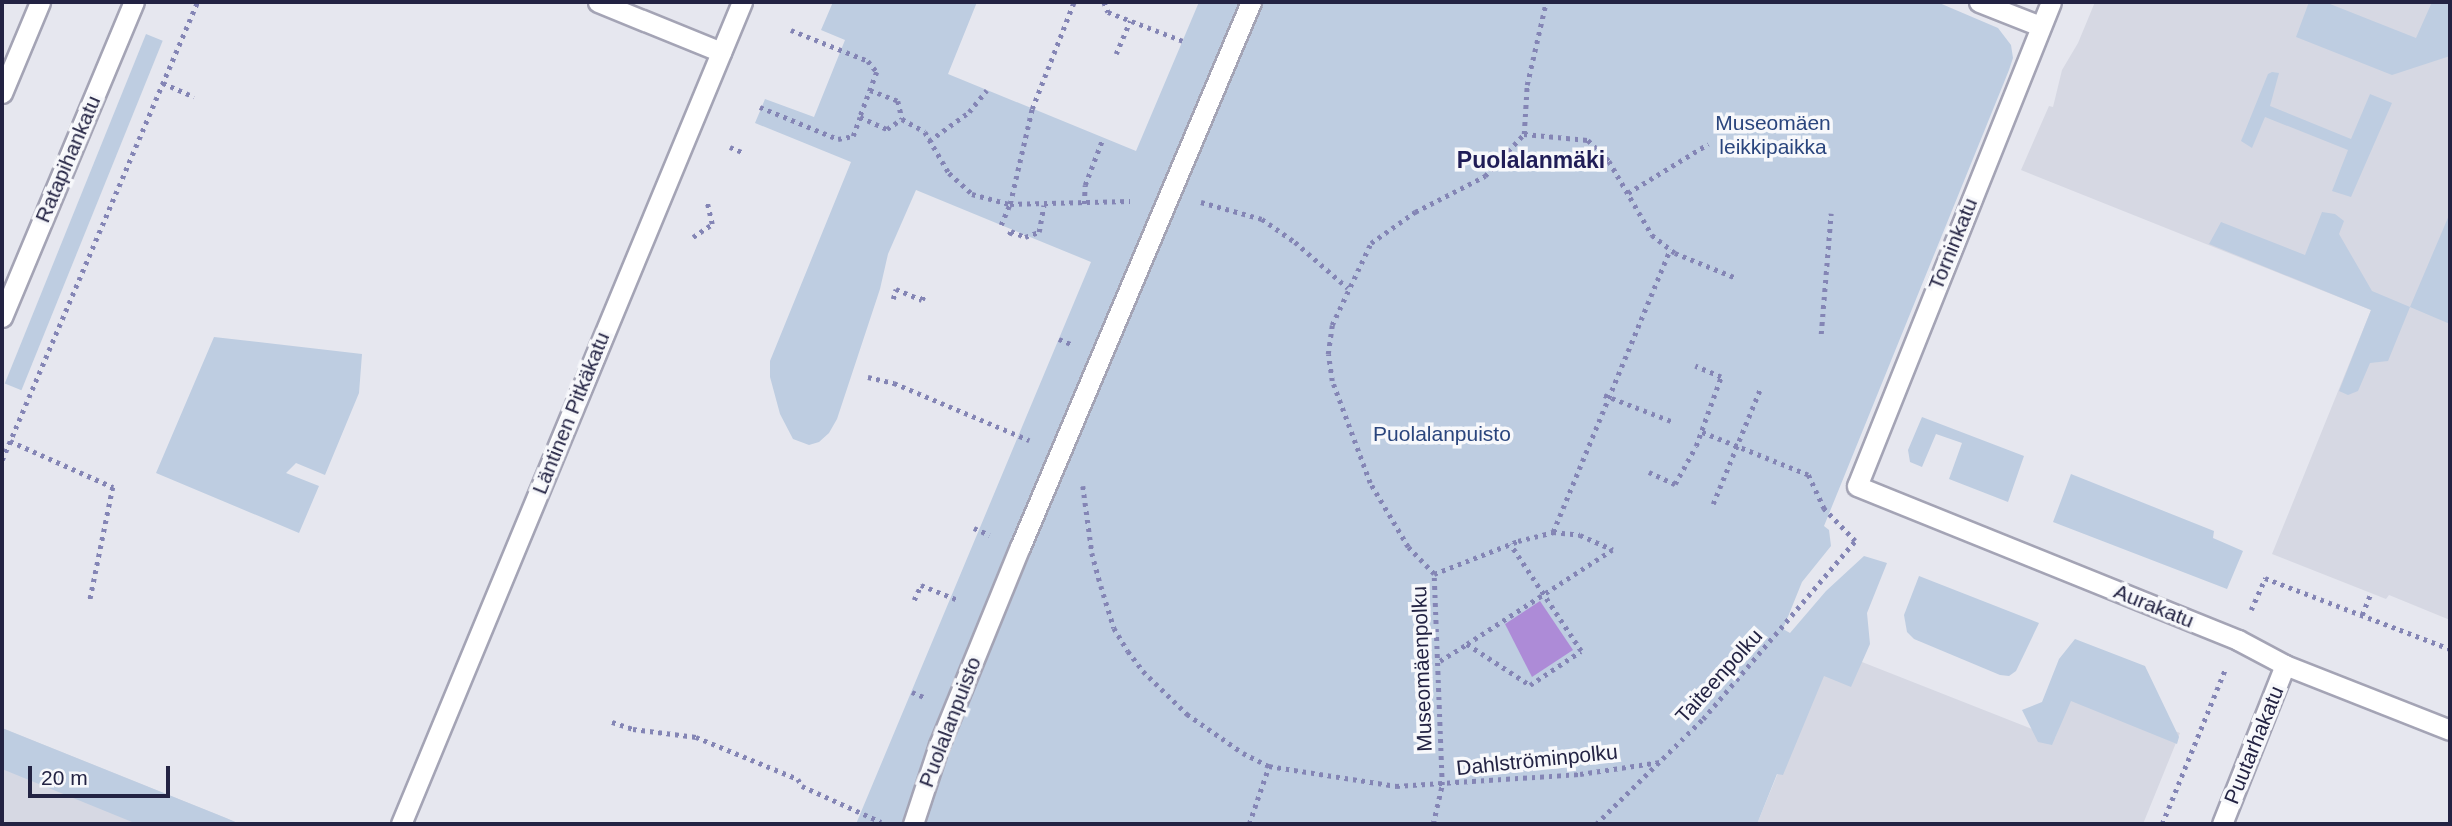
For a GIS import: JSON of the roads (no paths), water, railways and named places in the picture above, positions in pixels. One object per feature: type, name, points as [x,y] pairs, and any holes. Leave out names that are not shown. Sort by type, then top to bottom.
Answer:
[{"type":"street","points":[[2,93],[40,2]]},
{"type":"street","name":"Ratapihankatu","points":[[2,317],[134,2]]},
{"type":"street","points":[[598,2],[721,52]]},
{"type":"street","name":"Läntinen Pitkäkatu","points":[[401,824],[742,2]]},
{"type":"street","name":"Puolalanpuisto","points":[[913,824],[939,745],[1251,2]]},
{"type":"street","points":[[1979,2],[2040,26]]},
{"type":"street","name":"Torninkatu","points":[[1857,486],[2051,2]]},
{"type":"street","name":"Aurakatu","points":[[1857,486],[2228,636],[2285,665],[2450,730]]},
{"type":"street","name":"Puutarhakatu","points":[[2222,824],[2285,665]]},
{"type":"district","name":"Puolalanmäki","points":[[1531,160]]},
{"type":"park label","name":"Museomäen leikkipaikka","points":[[1773,135]]}]
